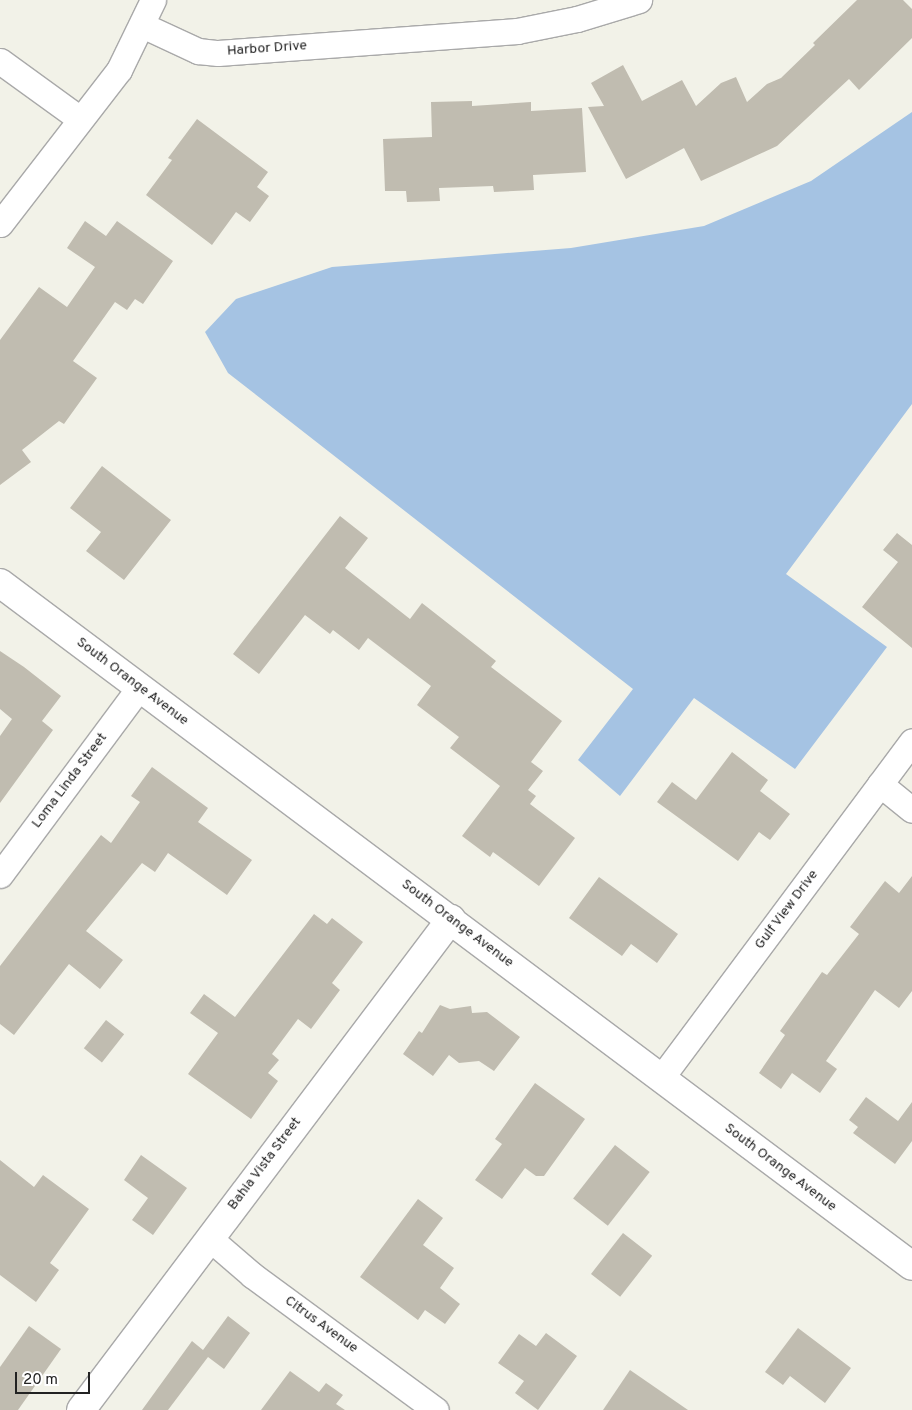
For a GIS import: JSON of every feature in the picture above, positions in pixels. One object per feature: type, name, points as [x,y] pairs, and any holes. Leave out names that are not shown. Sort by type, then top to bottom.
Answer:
[{"type":"street","points":[[0,224],[119,70],[153,0]]},
{"type":"street","name":"Harbor Drive","points":[[142,25],[198,50],[218,53],[517,31],[577,19],[639,0]]},
{"type":"street","points":[[0,61],[80,119]]},
{"type":"street","name":"South Orange Avenue","points":[[0,583],[912,1266]]},
{"type":"street","name":"Loma Linda Street","points":[[0,875],[140,688]]},
{"type":"street","name":"Gulf View Drive","points":[[661,1078],[912,741]]},
{"type":"street","points":[[880,784],[912,810]]},
{"type":"street","name":"Bahia Vista Street","points":[[80,1410],[451,919]]},
{"type":"street","name":"Citrus Avenue","points":[[209,1238],[252,1275],[436,1410]]},
{"type":"water","points":[[912,112],[912,404],[786,574],[887,647],[795,769],[694,698],[620,796],[578,760],[633,689],[228,373],[205,332],[236,299],[332,267],[571,248],[704,226],[811,181]]},
{"type":"building","points":[[857,0],[903,0],[912,9],[912,38],[859,90],[849,79],[777,146],[701,181],[684,148],[626,179],[588,107],[604,106],[591,83],[623,65],[642,101],[682,80],[696,106],[721,83],[736,77],[747,102],[767,84],[781,78],[815,45],[813,43]]},
{"type":"building","points":[[472,101],[472,106],[531,102],[531,111],[582,108],[586,172],[533,175],[534,190],[494,192],[493,186],[439,188],[440,201],[407,202],[406,191],[385,191],[383,139],[432,137],[431,102]]},
{"type":"building","points":[[197,119],[268,172],[257,187],[269,196],[250,222],[236,212],[212,245],[146,195],[172,160],[168,158]]},
{"type":"building","points":[[85,221],[106,236],[117,221],[173,261],[143,304],[135,299],[127,310],[115,302],[73,361],[97,378],[64,424],[59,421],[22,450],[31,462],[0,485],[0,340],[39,287],[67,307],[95,267],[67,248]]},
{"type":"building","points":[[102,466],[171,520],[124,580],[86,551],[101,532],[70,508]]},
{"type":"building","points":[[340,516],[368,538],[345,568],[410,619],[422,603],[496,661],[491,667],[562,721],[531,762],[543,771],[528,790],[536,796],[530,804],[575,838],[539,886],[493,852],[490,857],[462,836],[500,786],[450,748],[459,737],[417,705],[431,686],[368,638],[359,650],[333,630],[330,634],[305,615],[259,674],[233,654]]},
{"type":"building","points":[[897,533],[912,545],[912,648],[862,607],[898,562],[883,550]]},
{"type":"building","points":[[0,651],[61,696],[42,721],[53,730],[0,803],[0,736],[12,719],[0,709]]},
{"type":"building","points":[[732,752],[768,780],[760,791],[790,814],[770,840],[759,832],[738,861],[657,802],[672,782],[696,800]]},
{"type":"building","points":[[152,767],[208,808],[198,822],[252,860],[227,895],[168,853],[155,872],[142,863],[86,931],[123,960],[100,989],[69,964],[14,1035],[0,1024],[0,966],[101,835],[111,843],[140,802],[131,796]]},
{"type":"building","points":[[912,876],[912,991],[899,1008],[875,990],[826,1061],[837,1069],[820,1093],[792,1073],[781,1089],[759,1073],[785,1035],[780,1031],[822,972],[827,975],[859,934],[850,927],[885,881],[899,893]]},
{"type":"building","points":[[599,877],[678,934],[657,963],[631,944],[622,956],[569,918]]},
{"type":"building","points":[[314,914],[327,924],[332,918],[363,942],[332,983],[340,990],[311,1029],[298,1019],[272,1054],[279,1060],[268,1073],[278,1081],[251,1119],[188,1074],[218,1033],[190,1013],[204,994],[235,1017]]},
{"type":"building","points":[[440,1005],[450,1009],[471,1006],[472,1013],[487,1012],[520,1037],[494,1071],[479,1061],[459,1063],[449,1055],[433,1076],[403,1054],[419,1031],[422,1033]]},
{"type":"building","points":[[106,1020],[124,1034],[102,1063],[84,1048]]},
{"type":"building","points":[[535,1083],[585,1119],[544,1176],[536,1176],[525,1168],[502,1199],[475,1180],[502,1144],[495,1139]]},
{"type":"building","points":[[866,1097],[898,1121],[912,1102],[912,1141],[895,1164],[853,1133],[858,1127],[849,1120]]},
{"type":"building","points":[[615,1145],[650,1172],[608,1226],[573,1199]]},
{"type":"building","points":[[141,1155],[187,1188],[153,1235],[132,1220],[148,1198],[124,1180]]},
{"type":"building","points":[[0,1160],[34,1187],[43,1175],[89,1209],[50,1263],[59,1270],[36,1302],[0,1275]]},
{"type":"building","points":[[418,1199],[443,1218],[423,1245],[454,1268],[440,1288],[460,1304],[445,1324],[425,1310],[418,1320],[360,1277]]},
{"type":"building","points":[[623,1233],[652,1256],[620,1297],[591,1274]]},
{"type":"building","points":[[228,1316],[250,1333],[224,1369],[208,1357],[168,1410],[142,1410],[192,1341],[203,1350]]},
{"type":"building","points":[[29,1326],[61,1349],[18,1410],[0,1410],[0,1367]]},
{"type":"building","points":[[798,1328],[851,1368],[825,1403],[790,1376],[783,1385],[765,1372]]},
{"type":"building","points":[[546,1333],[577,1356],[538,1410],[515,1393],[524,1381],[498,1363],[519,1334],[536,1346]]},
{"type":"building","points":[[630,1370],[688,1410],[603,1410]]},
{"type":"building","points":[[290,1371],[319,1392],[326,1383],[343,1395],[336,1404],[345,1410],[261,1410]]}]
